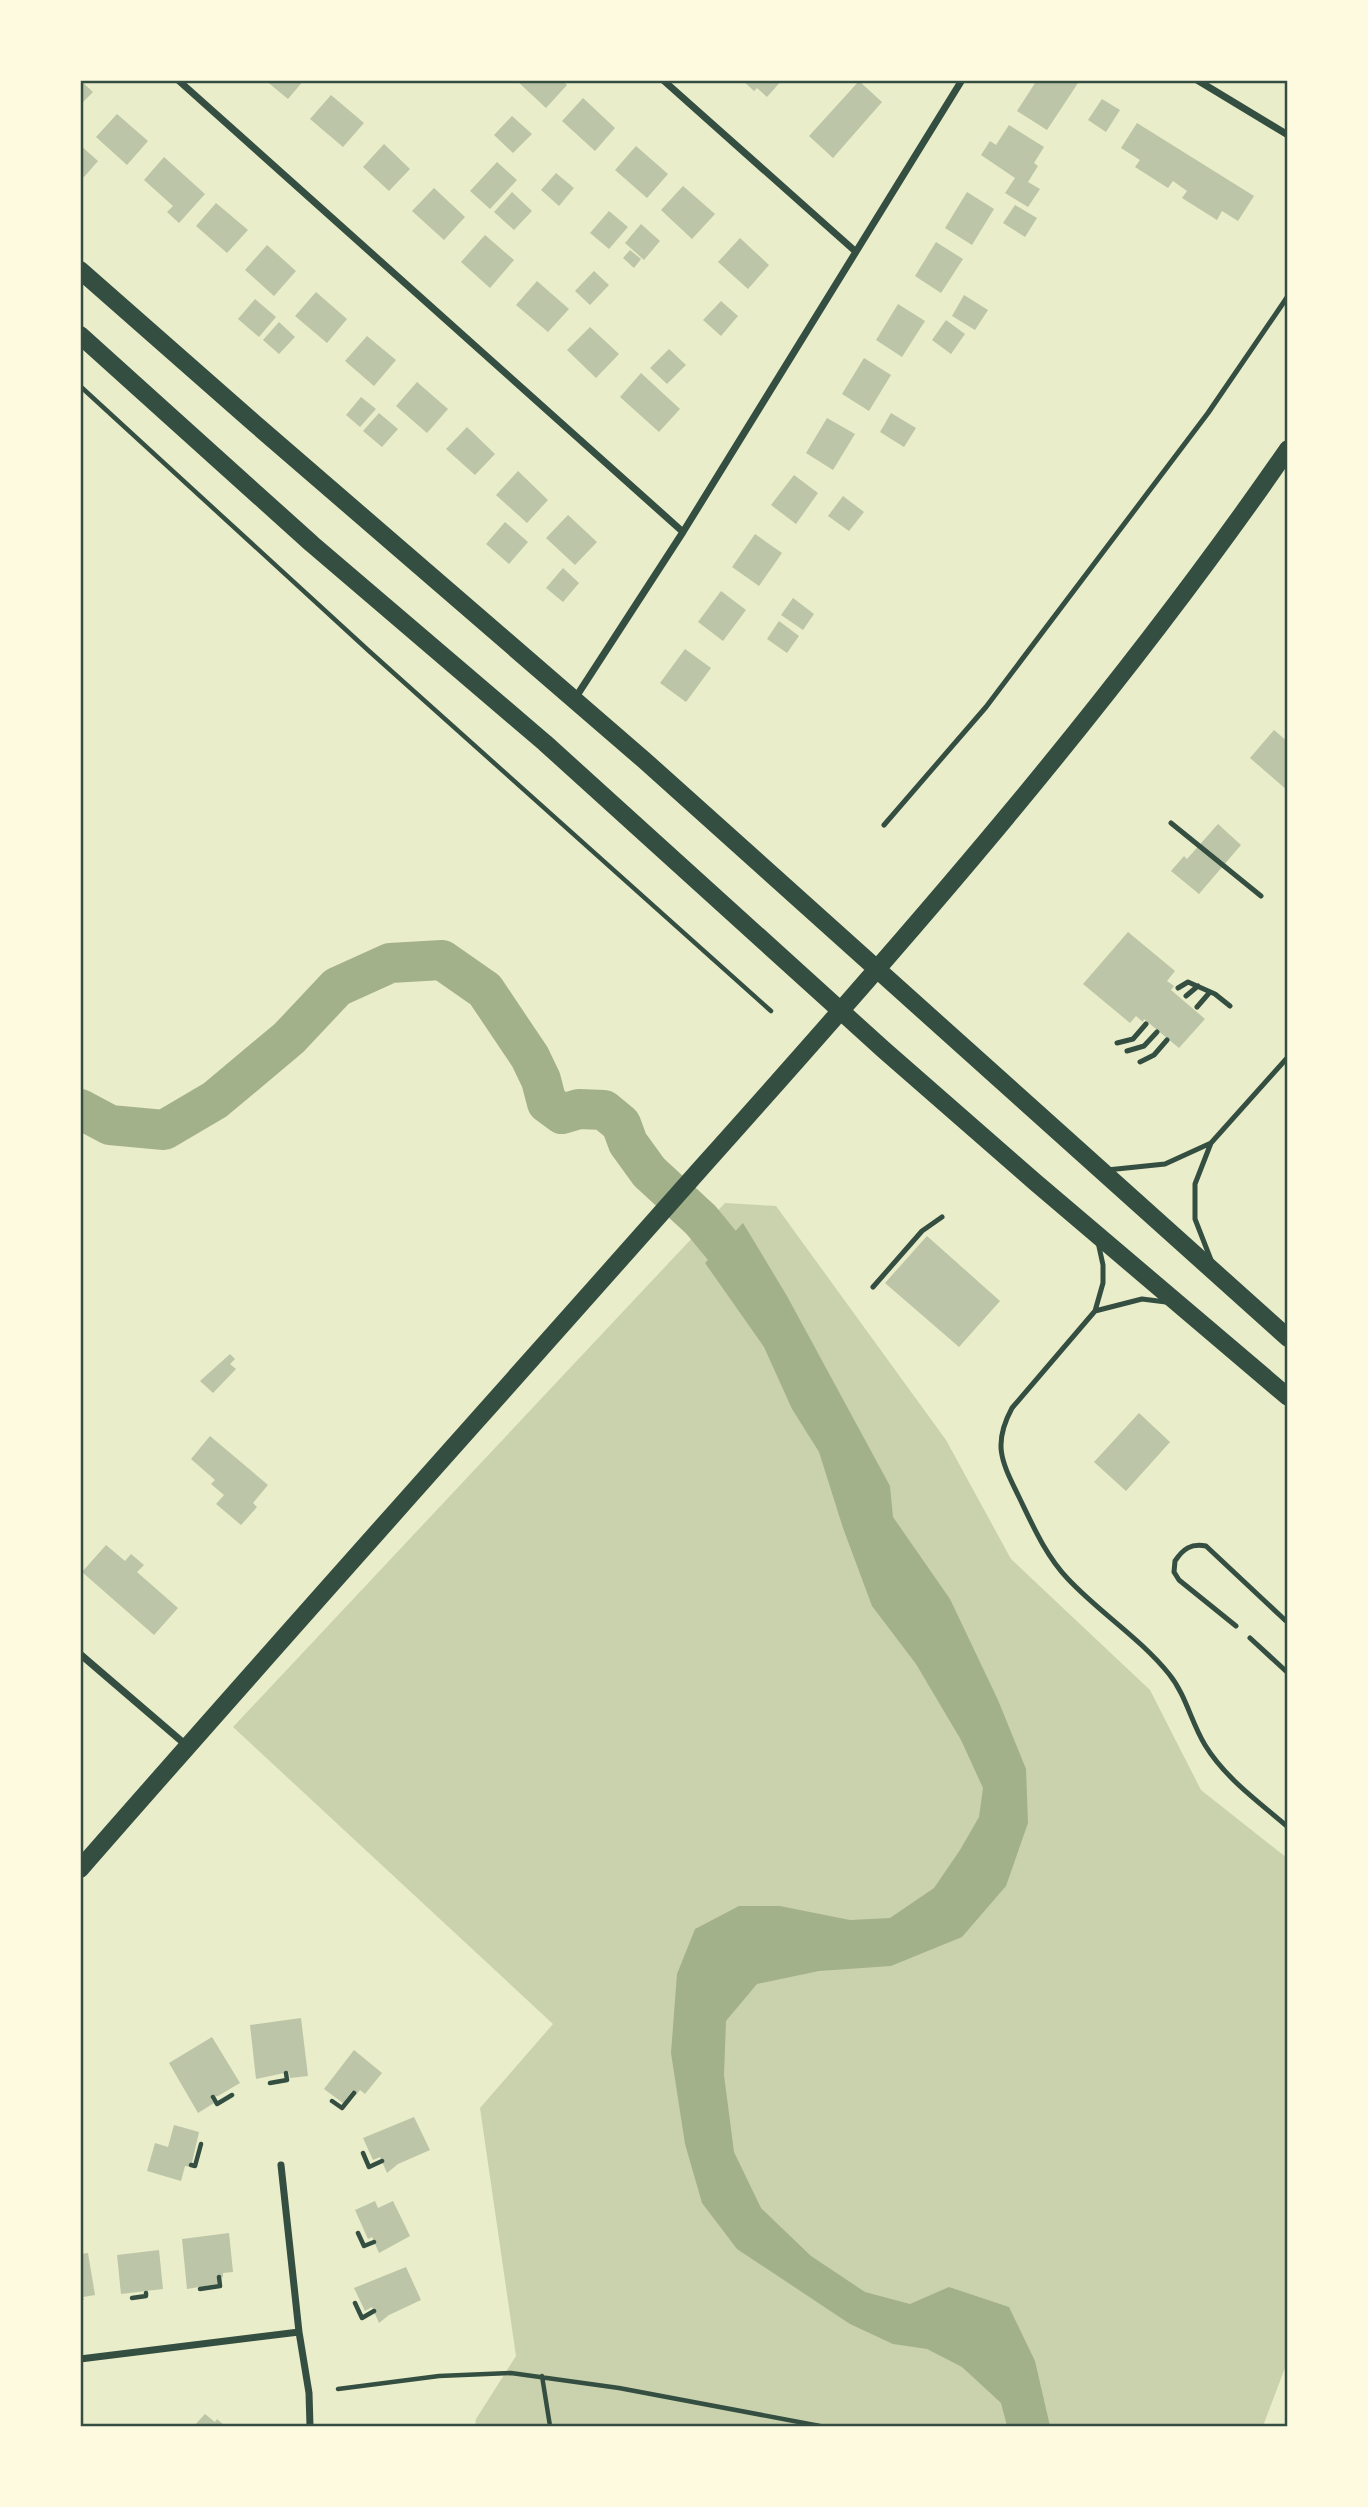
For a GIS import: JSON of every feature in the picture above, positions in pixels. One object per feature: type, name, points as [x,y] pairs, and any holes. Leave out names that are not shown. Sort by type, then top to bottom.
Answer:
[{"type":"main road","points":[[80,270],[574,700],[1287,1338]]},
{"type":"main road","points":[[80,335],[312,544],[545,743],[841,1011],[1096,1235],[1287,1397]]},
{"type":"main road","points":[[80,1868],[877,970],[1093,711],[1233,528],[1287,449]]},
{"type":"street","points":[[178,80],[683,532]]},
{"type":"street","points":[[663,80],[855,251]]},
{"type":"street","points":[[574,700],[683,532],[962,80]]},
{"type":"street","points":[[1197,80],[1287,135]]},
{"type":"street","points":[[80,1654],[187,1746]]},
{"type":"street","points":[[281,2165],[297,2316],[309,2393],[310,2427]]},
{"type":"street","points":[[80,2359],[299,2332]]},
{"type":"lane","points":[[884,825],[994,697],[1208,413],[1287,296]]},
{"type":"lane","points":[[1171,822],[1261,896]]},
{"type":"lane","points":[[1178,988],[1188,982],[1210,992],[1230,1006]]},
{"type":"lane","points":[[1186,996],[1198,986]]},
{"type":"lane","points":[[1197,1007],[1210,992]]},
{"type":"lane","points":[[1117,1043],[1133,1039],[1146,1024]]},
{"type":"lane","points":[[1127,1051],[1144,1046],[1157,1032]]},
{"type":"lane","points":[[1140,1062],[1154,1055],[1167,1040]]},
{"type":"lane","points":[[1217,1275],[1195,1219],[1195,1184],[1211,1143],[1287,1057]]},
{"type":"lane","points":[[1101,1171],[1165,1164],[1211,1143]]},
{"type":"lane","points":[[873,1287],[922,1231],[942,1217]]},
{"type":"lane","points":[[1096,1235],[1103,1265],[1103,1283],[1094,1311],[1012,1408],[1003,1425],[1000,1444],[1002,1461],[1043,1545],[1068,1579],[1154,1656],[1182,1693],[1204,1743],[1220,1767],[1287,1827]]},
{"type":"lane","points":[[1094,1311],[1142,1298],[1163,1300],[1182,1308]]},
{"type":"lane","points":[[1236,1626],[1179,1580],[1174,1572],[1175,1561],[1188,1547],[1196,1544],[1206,1546],[1286,1621]]},
{"type":"lane","points":[[1250,1638],[1287,1673]]},
{"type":"path","points":[[80,386],[369,651],[771,1011]]},
{"type":"path","points":[[270,2083],[287,2080],[286,2073]]},
{"type":"path","points":[[332,2101],[342,2109],[354,2093]]},
{"type":"path","points":[[213,2097],[217,2104],[232,2095]]},
{"type":"path","points":[[191,2165],[195,2166],[201,2144]]},
{"type":"path","points":[[363,2153],[369,2167],[382,2161]]},
{"type":"path","points":[[358,2233],[364,2246],[374,2242]]},
{"type":"path","points":[[200,2289],[220,2286],[219,2277]]},
{"type":"path","points":[[132,2298],[146,2296],[146,2293]]},
{"type":"path","points":[[355,2302],[362,2318],[374,2311]]},
{"type":"path","points":[[338,2389],[474,2373],[511,2373],[619,2388],[820,2427]]},
{"type":"path","points":[[542,2376],[550,2427]]},
{"type":"shaded area","points":[[725,1203],[776,1206],[946,1440],[1011,1559],[1150,1690],[1201,1790],[1287,1858],[1288,2360],[1263,2426],[475,2426],[476,2419],[516,2356],[480,2108],[553,2024],[233,1727]]},
{"type":"shaded area","points":[[743,1223],[787,1296],[890,1486],[893,1517],[950,1599],[998,1700],[1026,1769],[1028,1823],[1006,1886],[962,1937],[891,1966],[819,1971],[757,1984],[726,2021],[724,2075],[734,2152],[761,2208],[811,2256],[865,2292],[910,2304],[949,2287],[1009,2307],[1035,2361],[1050,2426],[1007,2426],[1001,2403],[962,2367],[927,2349],[893,2344],[850,2324],[737,2249],[702,2203],[685,2144],[671,2053],[677,1974],[695,1929],[739,1906],[780,1906],[850,1920],[890,1918],[934,1888],[979,1817],[983,1788],[961,1740],[916,1664],[872,1606],[819,1452],[792,1409],[764,1347],[705,1263]]},
{"type":"building","points":[[80,80],[93,92],[80,105]]},
{"type":"building","points":[[265,80],[304,80],[288,99]]},
{"type":"building","points":[[516,80],[562,80],[567,85],[546,108]]},
{"type":"building","points":[[742,80],[782,80],[767,97],[757,88],[754,91]]},
{"type":"building","points":[[1037,80],[1074,80],[1078,83],[1047,130],[1017,111]]},
{"type":"building","points":[[859,81],[882,102],[833,158],[809,136]]},
{"type":"building","points":[[331,95],[364,123],[343,147],[310,119]]},
{"type":"building","points":[[583,98],[615,128],[595,151],[562,121]]},
{"type":"building","points":[[1102,99],[1120,110],[1106,132],[1088,120]]},
{"type":"building","points":[[117,114],[148,141],[127,165],[96,137]]},
{"type":"building","points":[[512,116],[532,134],[513,153],[494,135]]},
{"type":"building","points":[[1137,123],[1254,196],[1238,221],[1222,211],[1217,220],[1182,198],[1187,191],[1173,181],[1168,188],[1135,167],[1140,160],[1121,148]]},
{"type":"building","points":[[1009,125],[1044,147],[1034,163],[1038,166],[1028,182],[1040,189],[1028,207],[1005,193],[1015,178],[981,155],[990,141],[996,145]]},
{"type":"building","points":[[384,144],[410,169],[389,191],[363,167]]},
{"type":"building","points":[[80,145],[98,161],[84,177],[80,174]]},
{"type":"building","points":[[636,146],[668,174],[647,198],[615,170]]},
{"type":"building","points":[[164,157],[205,194],[179,223],[167,212],[173,206],[144,180]]},
{"type":"building","points":[[497,162],[517,180],[490,209],[470,191]]},
{"type":"building","points":[[556,173],[574,188],[559,206],[541,190]]},
{"type":"building","points":[[683,186],[715,214],[692,239],[661,210]]},
{"type":"building","points":[[434,188],[465,217],[444,240],[412,211]]},
{"type":"building","points":[[512,192],[532,211],[514,230],[494,212]]},
{"type":"building","points":[[967,192],[994,209],[972,245],[945,228]]},
{"type":"building","points":[[216,203],[248,230],[227,253],[196,226]]},
{"type":"building","points":[[1015,205],[1037,218],[1025,237],[1003,223]]},
{"type":"building","points":[[609,211],[628,227],[609,249],[590,233]]},
{"type":"building","points":[[641,224],[660,241],[644,260],[625,243]]},
{"type":"building","points":[[485,235],[514,260],[490,288],[461,262]]},
{"type":"building","points":[[740,238],[769,265],[748,289],[718,262]]},
{"type":"building","points":[[936,242],[963,259],[941,293],[915,276]]},
{"type":"building","points":[[267,245],[296,271],[274,296],[245,270]]},
{"type":"building","points":[[630,250],[641,259],[634,268],[623,258]]},
{"type":"building","points":[[594,271],[609,285],[590,305],[575,291]]},
{"type":"building","points":[[537,281],[569,309],[548,332],[516,305]]},
{"type":"building","points":[[316,292],[347,319],[327,343],[295,316]]},
{"type":"building","points":[[964,295],[988,310],[975,330],[952,316]]},
{"type":"building","points":[[255,299],[276,317],[259,337],[238,319]]},
{"type":"building","points":[[721,301],[738,316],[721,336],[703,320]]},
{"type":"building","points":[[898,304],[925,321],[902,357],[876,340]]},
{"type":"building","points":[[946,320],[965,334],[951,354],[932,340]]},
{"type":"building","points":[[279,322],[295,337],[279,354],[263,340]]},
{"type":"building","points":[[590,327],[619,354],[596,378],[567,350]]},
{"type":"building","points":[[367,336],[396,360],[374,386],[345,361]]},
{"type":"building","points":[[669,349],[686,365],[667,384],[650,368]]},
{"type":"building","points":[[864,358],[891,375],[869,411],[842,394]]},
{"type":"building","points":[[641,373],[680,409],[659,432],[620,397]]},
{"type":"building","points":[[417,382],[448,409],[427,433],[396,406]]},
{"type":"building","points":[[361,397],[376,409],[360,427],[346,415]]},
{"type":"building","points":[[379,413],[398,429],[382,447],[363,431]]},
{"type":"building","points":[[891,413],[916,428],[904,447],[880,432]]},
{"type":"building","points":[[827,418],[855,434],[833,470],[806,453]]},
{"type":"building","points":[[467,427],[495,454],[475,475],[446,449]]},
{"type":"building","points":[[518,471],[548,500],[527,523],[496,495]]},
{"type":"building","points":[[794,475],[818,493],[796,524],[771,505]]},
{"type":"building","points":[[843,496],[864,512],[849,531],[828,516]]},
{"type":"building","points":[[568,515],[597,542],[575,565],[546,538]]},
{"type":"building","points":[[505,522],[528,542],[509,564],[486,544]]},
{"type":"building","points":[[755,534],[782,553],[759,586],[732,567]]},
{"type":"building","points":[[563,568],[579,583],[563,602],[546,588]]},
{"type":"building","points":[[721,591],[746,610],[723,641],[698,622]]},
{"type":"building","points":[[793,598],[814,614],[803,630],[781,615]]},
{"type":"building","points":[[779,621],[799,636],[787,653],[767,639]]},
{"type":"building","points":[[685,649],[711,668],[686,702],[660,683]]},
{"type":"building","points":[[1274,730],[1288,742],[1288,791],[1250,758]]},
{"type":"building","points":[[1218,824],[1241,845],[1199,894],[1171,871],[1184,856],[1187,859]]},
{"type":"building","points":[[1128,932],[1175,971],[1167,981],[1174,986],[1171,990],[1205,1019],[1179,1048],[1144,1019],[1143,1022],[1136,1016],[1130,1023],[1083,984]]},
{"type":"building","points":[[927,1236],[1000,1301],[959,1347],[885,1283]]},
{"type":"building","points":[[230,1354],[235,1359],[230,1364],[236,1369],[213,1393],[200,1381]]},
{"type":"building","points":[[1139,1413],[1170,1442],[1126,1491],[1094,1462]]},
{"type":"building","points":[[210,1436],[268,1485],[253,1503],[257,1507],[241,1525],[216,1504],[224,1495],[211,1484],[215,1480],[191,1459]]},
{"type":"building","points":[[106,1545],[125,1561],[131,1554],[144,1565],[137,1572],[178,1608],[154,1635],[82,1572]]},
{"type":"building","points":[[301,2018],[308,2076],[290,2078],[289,2072],[256,2079],[250,2025]]},
{"type":"building","points":[[212,2037],[240,2083],[213,2097],[211,2099],[214,2103],[198,2113],[169,2063]]},
{"type":"building","points":[[354,2050],[382,2073],[365,2094],[360,2090],[356,2095],[352,2091],[343,2103],[324,2089]]},
{"type":"building","points":[[414,2117],[430,2150],[398,2164],[387,2173],[380,2157],[373,2160],[363,2138]]},
{"type":"building","points":[[174,2125],[199,2132],[191,2167],[185,2166],[181,2181],[147,2171],[155,2143],[168,2147]]},
{"type":"building","points":[[375,2201],[378,2208],[393,2201],[410,2236],[379,2253],[372,2237],[368,2239],[355,2210]]},
{"type":"building","points":[[229,2233],[233,2272],[223,2273],[223,2277],[217,2278],[217,2284],[187,2289],[182,2239]]},
{"type":"building","points":[[159,2250],[163,2289],[121,2294],[117,2255]]},
{"type":"building","points":[[88,2253],[95,2295],[83,2297],[84,2300],[80,2301],[80,2254]]},
{"type":"building","points":[[406,2267],[421,2300],[389,2315],[379,2323],[372,2307],[365,2311],[354,2288]]},
{"type":"building","points":[[205,2414],[215,2422],[217,2419],[225,2426],[194,2426]]},
{"type":"waterway","points":[[80,1109],[110,1125],[164,1130],[215,1100],[289,1038],[337,987],[390,963],[442,960],[485,990],[530,1057],[541,1080],[547,1103],[562,1114],[579,1109],[604,1110],[621,1124],[628,1143],[649,1172],[701,1220],[756,1287]]}]
